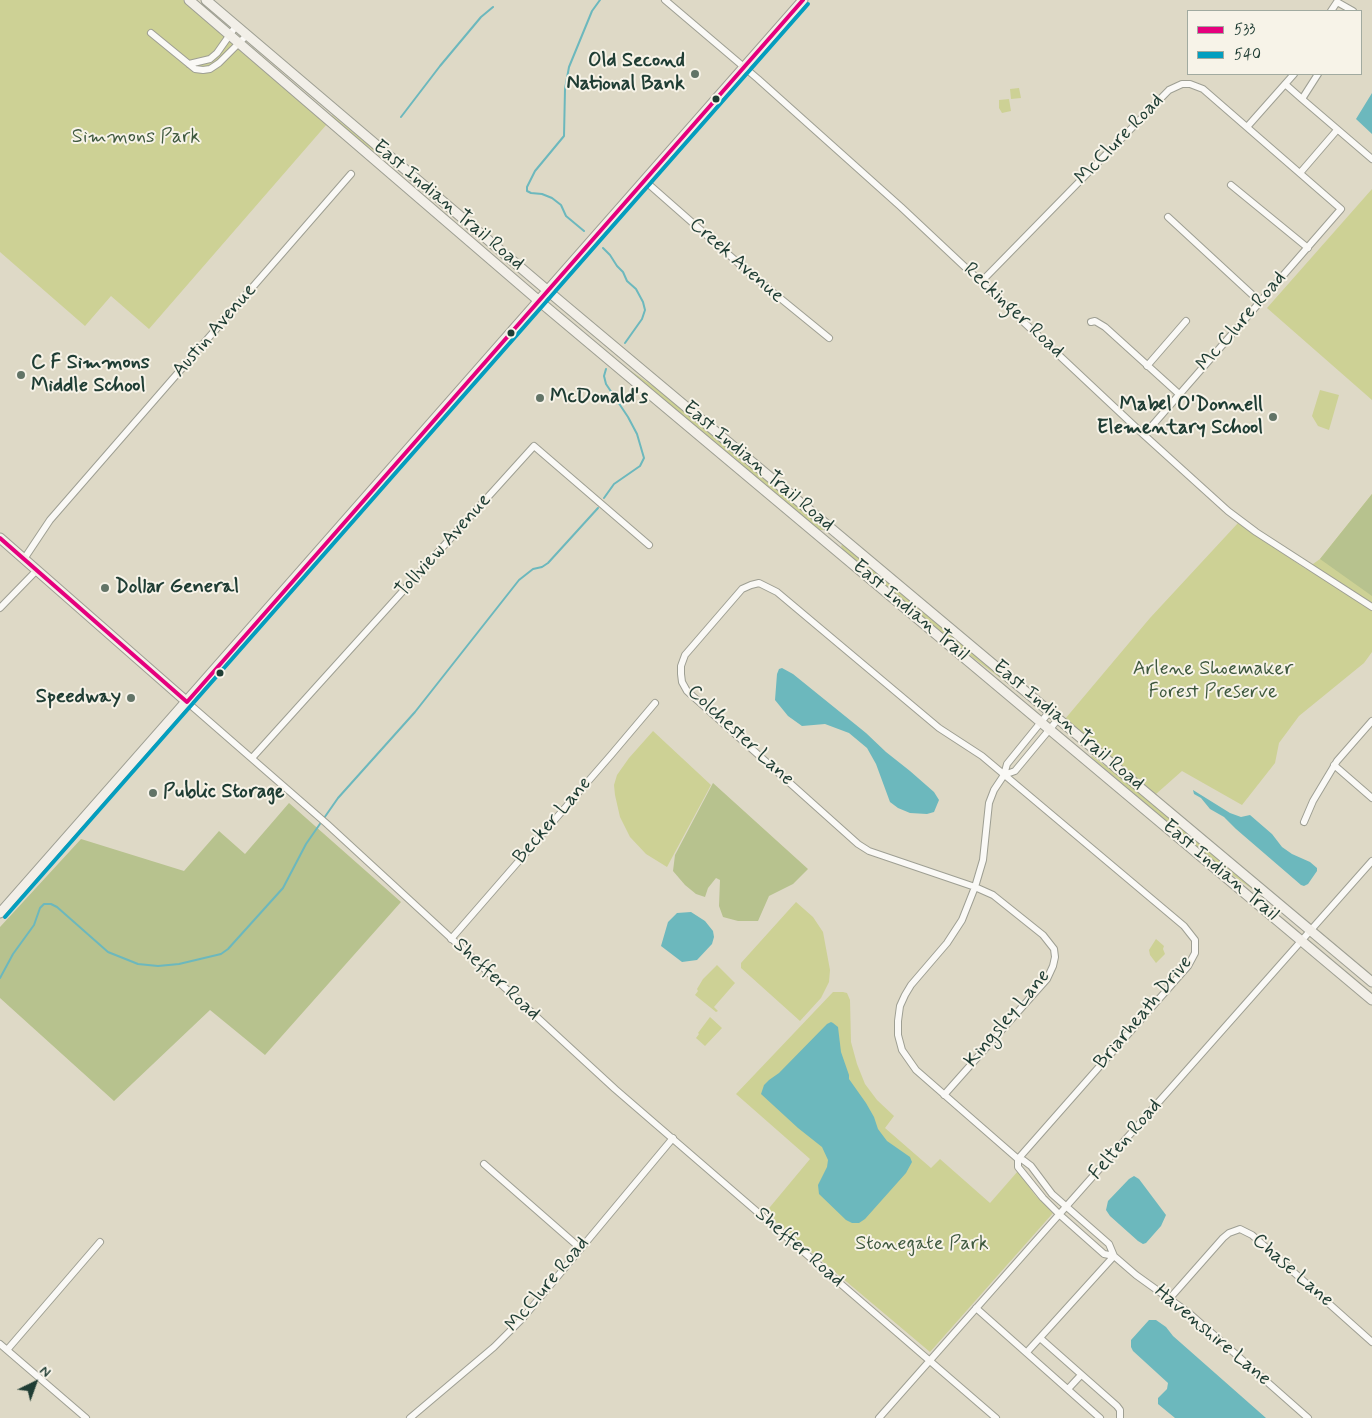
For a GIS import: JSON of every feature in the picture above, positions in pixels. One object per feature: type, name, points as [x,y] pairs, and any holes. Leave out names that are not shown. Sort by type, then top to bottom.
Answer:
[{"type":"main road","name":"East Indian Trail Road","points":[[189,0],[540,301]]},
{"type":"main road","name":"East Indian Trail Road","points":[[206,0],[548,291],[1311,930]]},
{"type":"main road","points":[[0,913],[803,0]]},
{"type":"main road","name":"East Indian Trail","points":[[540,301],[1372,1000]]},
{"type":"main road","points":[[827,542],[836,532]]},
{"type":"main road","name":"Sheffer Road","points":[[0,538],[187,702]]},
{"type":"main road","points":[[1311,930],[1372,982]]},
{"type":"street","name":"Reckinger Road","points":[[665,0],[744,67],[901,207],[1144,435],[1242,522],[1372,607]]},
{"type":"street","points":[[1332,10],[1337,2],[1351,10]]},
{"type":"street","points":[[189,64],[210,59],[217,53],[236,26]]},
{"type":"street","points":[[151,33],[195,69],[210,69],[219,63],[247,35]]},
{"type":"street","points":[[1247,127],[1293,75]]},
{"type":"street","points":[[1302,99],[1317,75]]},
{"type":"street","name":"McClure Road","points":[[981,282],[1175,86],[1190,84],[1203,89],[1340,208]]},
{"type":"street","points":[[1285,84],[1372,159]]},
{"type":"street","points":[[1300,173],[1337,130]]},
{"type":"street","name":"Austin Avenue","points":[[24,559],[50,520],[351,174]]},
{"type":"street","name":"Creek Avenue","points":[[645,181],[753,276],[829,338]]},
{"type":"street","points":[[1231,185],[1308,248]]},
{"type":"street","name":"Mc Clure Road","points":[[1144,435],[1259,301],[1308,248],[1340,208]]},
{"type":"street","points":[[1168,217],[1259,301]]},
{"type":"street","points":[[1091,322],[1095,321],[1104,327],[1179,394]]},
{"type":"street","points":[[1147,366],[1186,321]]},
{"type":"street","name":"Tollview Avenue","points":[[252,758],[534,446],[649,545]]},
{"type":"street","points":[[0,608],[37,570]]},
{"type":"street","name":"Colchester Lane","points":[[975,887],[869,851],[858,844],[687,690],[682,682],[681,666],[685,655],[742,589],[759,583],[768,586],[939,728],[982,756],[1004,775]]},
{"type":"street","name":"Sheffer Road","points":[[187,702],[326,824],[615,1089],[996,1418]]},
{"type":"street","name":"Becker Lane","points":[[451,939],[655,703]]},
{"type":"street","name":"Havenshire Lane","points":[[1050,711],[1007,764],[1004,775],[994,790],[990,803],[985,851],[975,887],[955,932],[904,995],[898,1020],[900,1043],[909,1061],[944,1095],[1018,1160],[1023,1160],[1031,1166],[1047,1188],[1109,1244],[1114,1256],[1136,1275],[1190,1313],[1308,1418]]},
{"type":"street","name":"Havenshire Lane","points":[[1004,775],[1015,771],[1058,718]]},
{"type":"street","points":[[1304,822],[1313,801],[1334,765],[1372,721]]},
{"type":"street","points":[[1334,765],[1372,798]]},
{"type":"street","name":"Briarheath Drive","points":[[1004,775],[1184,926],[1191,934],[1196,947],[1193,960],[1188,966],[1018,1160]]},
{"type":"street","name":"Felten Road","points":[[879,1418],[1372,862]]},
{"type":"street","name":"Kingsley Lane","points":[[944,1095],[1047,979],[1051,973],[1055,956],[1054,949],[1043,935],[1001,900],[975,887]]},
{"type":"street","name":"McClure Road","points":[[410,1418],[477,1362],[522,1319],[673,1138]]},
{"type":"street","name":"Havenshire Lane","points":[[1018,1160],[1018,1166],[1043,1198],[1101,1251],[1109,1256],[1114,1256]]},
{"type":"street","points":[[484,1164],[580,1248]]},
{"type":"street","name":"Chase Lane","points":[[1170,1298],[1228,1233],[1240,1230],[1252,1235],[1372,1342]]},
{"type":"street","points":[[7,1350],[100,1242]]},
{"type":"street","points":[[1027,1352],[1114,1256]]},
{"type":"street","points":[[976,1308],[1100,1418]]},
{"type":"street","points":[[1040,1338],[1117,1406],[1120,1410],[1120,1418]]},
{"type":"street","points":[[0,1344],[86,1418]]},
{"type":"street","points":[[1068,1389],[1081,1375]]},
{"type":"green space","name":"Simmons Park","points":[[0,0],[183,0],[327,124],[149,329],[111,296],[85,326],[0,252]]},
{"type":"green space","points":[[1019,88],[1021,98],[1011,99],[1010,89]]},
{"type":"green space","points":[[1009,99],[1011,111],[1002,113],[999,108],[999,100]]},
{"type":"green space","points":[[332,115],[376,151],[381,157],[331,117]]},
{"type":"green space","points":[[1372,189],[1372,400],[1267,308]]},
{"type":"green space","points":[[628,369],[665,394],[823,526],[823,530],[819,530]]},
{"type":"green space","points":[[1320,390],[1339,395],[1329,430],[1318,426],[1312,416]]},
{"type":"green space","name":"Arlene Shoemaker Forest Preserve","points":[[1372,494],[1372,652],[1364,663],[1299,716],[1279,743],[1275,763],[1242,805],[1182,771],[1156,794],[1065,719],[1150,618],[1238,523],[1306,569],[1320,559]]},
{"type":"green space","points":[[1372,494],[1372,596],[1320,559]]},
{"type":"green space","points":[[843,544],[1008,681],[1007,683],[968,654],[842,549],[841,546]]},
{"type":"green space","points":[[653,731],[711,785],[667,867],[646,854],[630,837],[620,817],[615,795],[614,785],[617,775]]},
{"type":"green space","points":[[1092,756],[1133,786],[1260,892],[1259,894],[1220,866]]},
{"type":"green space","points":[[713,783],[808,869],[793,884],[769,896],[758,921],[738,921],[723,917],[719,906],[720,880],[716,878],[708,888],[705,897],[696,894],[673,871],[675,855]]},
{"type":"green space","points":[[289,803],[401,902],[265,1055],[210,1010],[114,1101],[0,998],[0,927],[81,839],[184,871],[219,831],[245,854]]},
{"type":"green space","points":[[796,902],[813,917],[823,932],[830,970],[829,982],[821,998],[800,1021],[741,968],[741,963]]},
{"type":"green space","points":[[1156,939],[1164,946],[1165,954],[1156,963],[1149,950]]},
{"type":"green space","points":[[717,965],[735,983],[714,1007],[718,1011],[716,1012],[695,995],[703,979]]},
{"type":"green space","name":"Stonegate Park","points":[[833,992],[847,993],[850,1000],[851,1042],[857,1064],[865,1084],[877,1100],[894,1116],[885,1128],[931,1168],[940,1159],[990,1203],[1018,1171],[1035,1195],[1053,1213],[930,1352],[765,1213],[810,1159],[736,1094]]},
{"type":"green space","points":[[710,1017],[722,1028],[705,1046],[696,1038]]},
{"type":"water","points":[[1372,93],[1372,134],[1356,119]]},
{"type":"water","points":[[782,668],[793,674],[866,733],[934,792],[939,800],[934,812],[927,814],[910,813],[890,802],[876,764],[867,748],[849,733],[825,724],[802,726],[788,716],[775,700],[777,674],[779,669]]},
{"type":"water","points":[[1193,790],[1230,813],[1241,817],[1250,815],[1272,834],[1282,847],[1310,862],[1317,868],[1317,871],[1308,884],[1301,885],[1224,817],[1210,809],[1201,798],[1194,794]]},
{"type":"water","points":[[691,912],[705,921],[713,931],[714,937],[712,944],[697,960],[682,962],[661,946],[668,922],[677,913]]},
{"type":"water","points":[[831,1022],[838,1027],[841,1052],[849,1079],[866,1103],[878,1129],[887,1141],[910,1157],[912,1162],[906,1173],[865,1219],[859,1223],[852,1223],[846,1220],[819,1194],[818,1185],[827,1167],[828,1160],[822,1147],[761,1094],[764,1085],[779,1073]]},
{"type":"water","points":[[1134,1176],[1139,1179],[1166,1215],[1161,1226],[1143,1244],[1110,1216],[1106,1210],[1108,1201]]},
{"type":"water","points":[[1149,1320],[1156,1320],[1166,1327],[1173,1336],[1266,1418],[1175,1418],[1158,1404],[1158,1398],[1167,1389],[1168,1383],[1131,1347],[1131,1340]]},
{"type":"waterway","points":[[584,231],[566,216],[561,205],[552,198],[542,194],[531,193],[527,191],[527,187],[535,171],[564,136],[565,89],[569,67],[592,11],[600,0]]},
{"type":"waterway","points":[[401,117],[440,66],[481,17],[493,7]]},
{"type":"waterway","points":[[603,248],[623,272],[627,281],[636,289],[645,310],[642,319],[625,343]]},
{"type":"waterway","points":[[604,498],[614,484],[640,466],[644,458],[637,434],[606,384],[604,376],[606,369]]},
{"type":"waterway","points":[[0,978],[13,954],[34,925],[40,908],[44,904],[51,904],[57,907],[108,952],[138,964],[158,966],[179,964],[221,954],[228,949],[283,888],[306,844],[338,798],[415,712],[519,580],[533,569],[548,563],[598,508]]},
{"type":"transit line","name":"533","points":[[187,702],[803,0]]},
{"type":"transit line","name":"540","points":[[5,917],[808,4]]},
{"type":"transit line","name":"533","points":[[0,538],[187,702]]},
{"type":"place","name":"Old Second National Bank","points":[[695,74]]},
{"type":"place","name":"C F Simmons Middle School","points":[[21,375]]},
{"type":"place","name":"McDonald's","points":[[540,398]]},
{"type":"place","name":"Mabel O'Donnell Elementary School","points":[[1273,417]]},
{"type":"place","name":"Dollar General","points":[[105,588]]},
{"type":"place","name":"Speedway","points":[[131,698]]},
{"type":"place","name":"Public Storage","points":[[153,793]]}]
